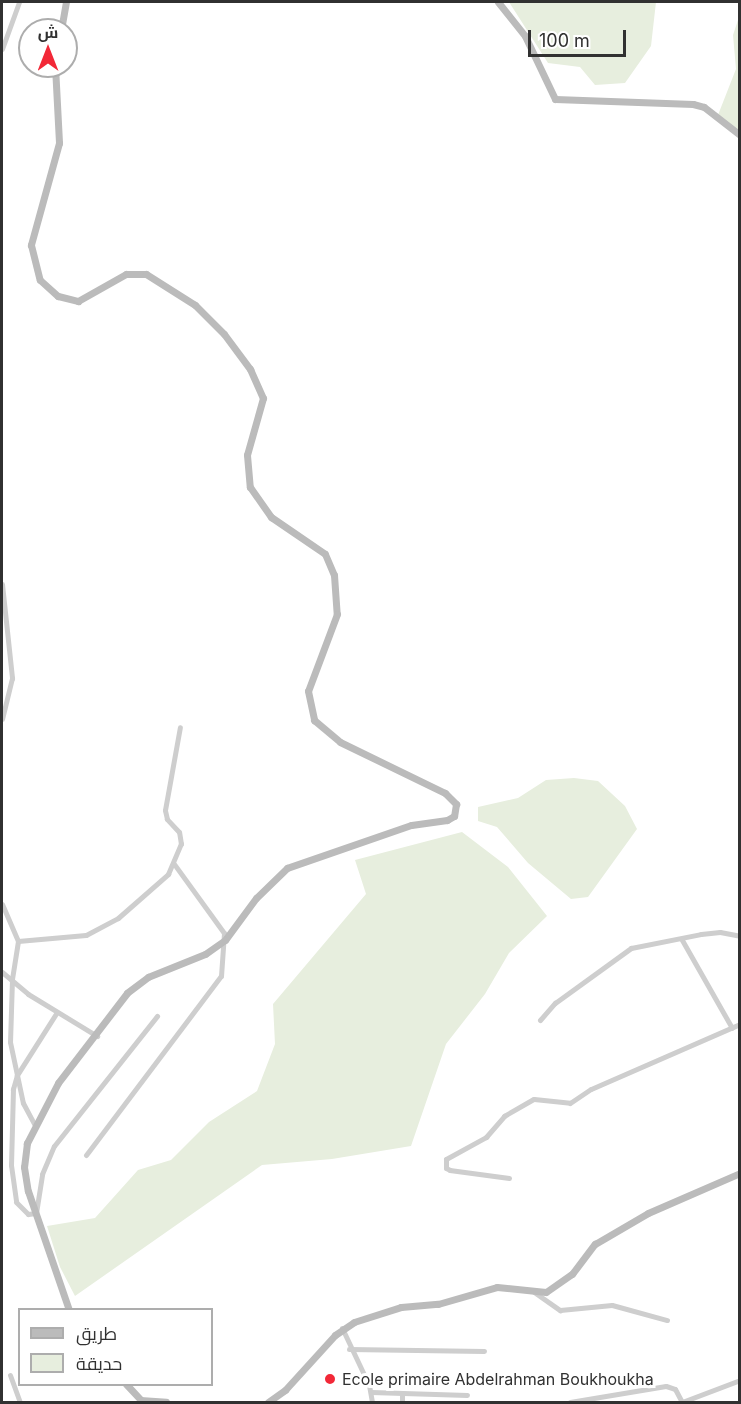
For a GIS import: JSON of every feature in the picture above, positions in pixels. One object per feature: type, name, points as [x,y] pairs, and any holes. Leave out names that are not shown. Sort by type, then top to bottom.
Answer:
[{"type":"main road","points":[[63,18],[66,2]]},
{"type":"main road","points":[[498,2],[525,36],[555,99],[693,104],[704,107],[740,135]]},
{"type":"main road","points":[[56,78],[59,143],[31,245],[40,280],[58,296],[78,301],[126,274],[146,274],[195,305],[224,334],[250,369],[263,398],[247,455],[250,487],[271,517],[325,554],[334,575],[337,604],[334,627],[308,691],[314,720],[340,742],[445,793],[456,804],[454,816],[447,820],[411,825],[287,867],[256,898],[225,940],[136,985],[58,1083],[34,1124],[24,1167],[36,1213],[68,1308]]},
{"type":"main road","points":[[268,1402],[285,1390],[342,1328],[401,1307],[438,1304],[498,1287],[534,1292],[559,1285],[595,1244],[648,1213],[740,1173]]},
{"type":"main road","points":[[128,1386],[142,1401],[166,1402]]},
{"type":"street","points":[[2,49],[19,2]]},
{"type":"street","points":[[2,584],[12,678],[2,719]]},
{"type":"street","points":[[18,941],[86,935],[118,918],[148,894],[174,864],[181,844],[179,832],[167,819],[165,810],[180,727]]},
{"type":"street","points":[[86,1155],[221,976],[225,940],[222,930],[174,864]]},
{"type":"street","points":[[2,904],[18,941],[12,979],[10,1042],[22,1103],[34,1124]]},
{"type":"street","points":[[540,1020],[555,1003],[631,948],[720,932],[740,936]]},
{"type":"street","points":[[682,940],[732,1028]]},
{"type":"street","points":[[2,972],[28,994],[97,1036]]},
{"type":"street","points":[[57,1012],[17,1075],[13,1089],[11,1165],[16,1202],[28,1214],[36,1213],[42,1174],[54,1146],[157,1016]]},
{"type":"street","points":[[509,1178],[450,1170],[446,1168],[446,1159],[486,1137],[504,1116],[534,1099],[570,1103],[591,1089],[740,1024]]},
{"type":"street","points":[[2,1044],[10,1042]]},
{"type":"street","points":[[534,1292],[560,1310],[619,1306],[667,1320]]},
{"type":"street","points":[[342,1328],[349,1349],[371,1392],[372,1402]]},
{"type":"street","points":[[349,1349],[484,1351]]},
{"type":"street","points":[[10,1375],[20,1402]]},
{"type":"street","points":[[570,1402],[666,1386],[675,1389],[682,1402],[740,1380]]},
{"type":"street","points":[[371,1392],[466,1395]]},
{"type":"street","points":[[402,1393],[402,1402]]},
{"type":"green space","points":[[509,2],[656,2],[651,46],[625,83],[595,85],[580,67],[548,63]]},
{"type":"green space","points":[[739,17],[739,131],[718,115],[736,69],[733,35]]},
{"type":"green space","points":[[574,778],[598,781],[625,806],[637,829],[588,897],[571,899],[528,863],[497,827],[478,821],[478,807],[518,798],[546,780]]},
{"type":"green space","points":[[462,832],[508,867],[547,916],[509,953],[485,994],[446,1044],[411,1146],[332,1159],[262,1165],[75,1296],[60,1267],[47,1226],[95,1218],[138,1170],[171,1160],[209,1122],[257,1091],[275,1044],[273,1004],[366,894],[355,860]]},
{"type":"place","name":"Ecole primaire Abdelrahman Boukhoukha","points":[[330,1379]]}]
